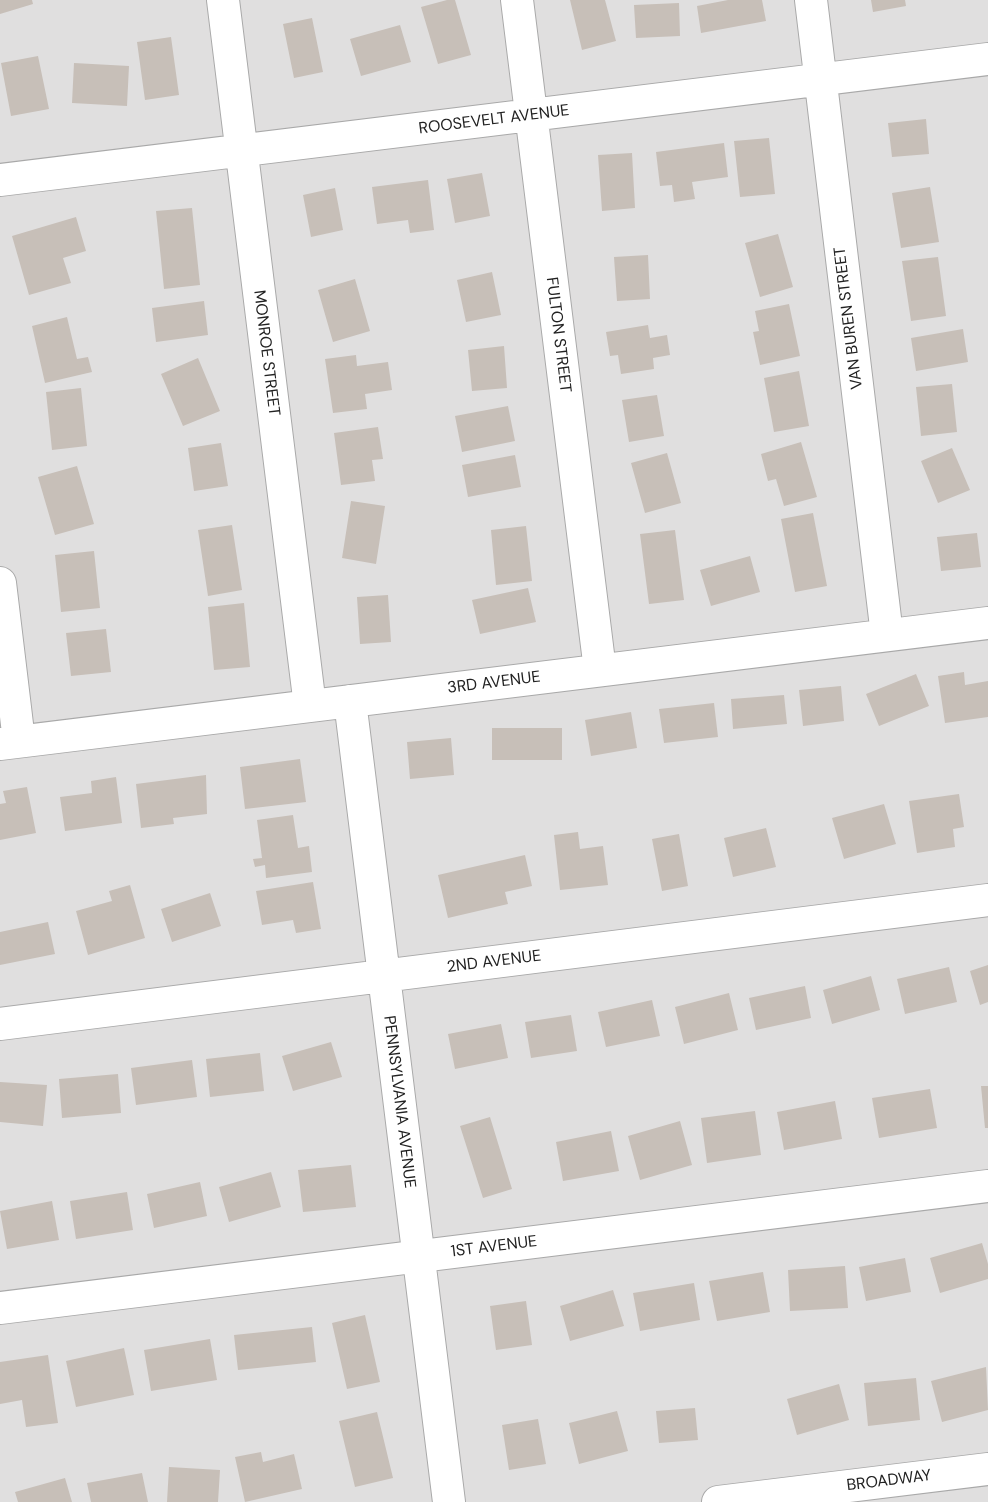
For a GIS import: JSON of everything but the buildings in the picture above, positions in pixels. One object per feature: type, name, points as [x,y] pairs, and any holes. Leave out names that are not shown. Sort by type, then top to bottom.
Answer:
[{"type":"street","name":"MONROE STREET","points":[[223,0],[310,706]]},
{"type":"street","name":"FULTON STREET","points":[[517,0],[600,670]]},
{"type":"street","name":"VAN BUREN STREET","points":[[810,0],[887,635]]},
{"type":"street","name":"ROOSEVELT AVENUE","points":[[0,180],[988,59]]},
{"type":"street","points":[[0,583],[10,742]]},
{"type":"street","name":"3RD AVENUE","points":[[10,742],[988,623]]},
{"type":"street","name":"PENNSYLVANIA AVENUE","points":[[350,701],[449,1502]]},
{"type":"street","name":"2ND AVENUE","points":[[0,1023],[988,900]]},
{"type":"street","name":"1ST AVENUE","points":[[0,1308],[988,1186]]},
{"type":"street","name":"BROADWAY","points":[[718,1502],[988,1469]]},
{"type":"shaded area","points":[[0,0],[988,0],[988,1502],[0,1502]]}]
